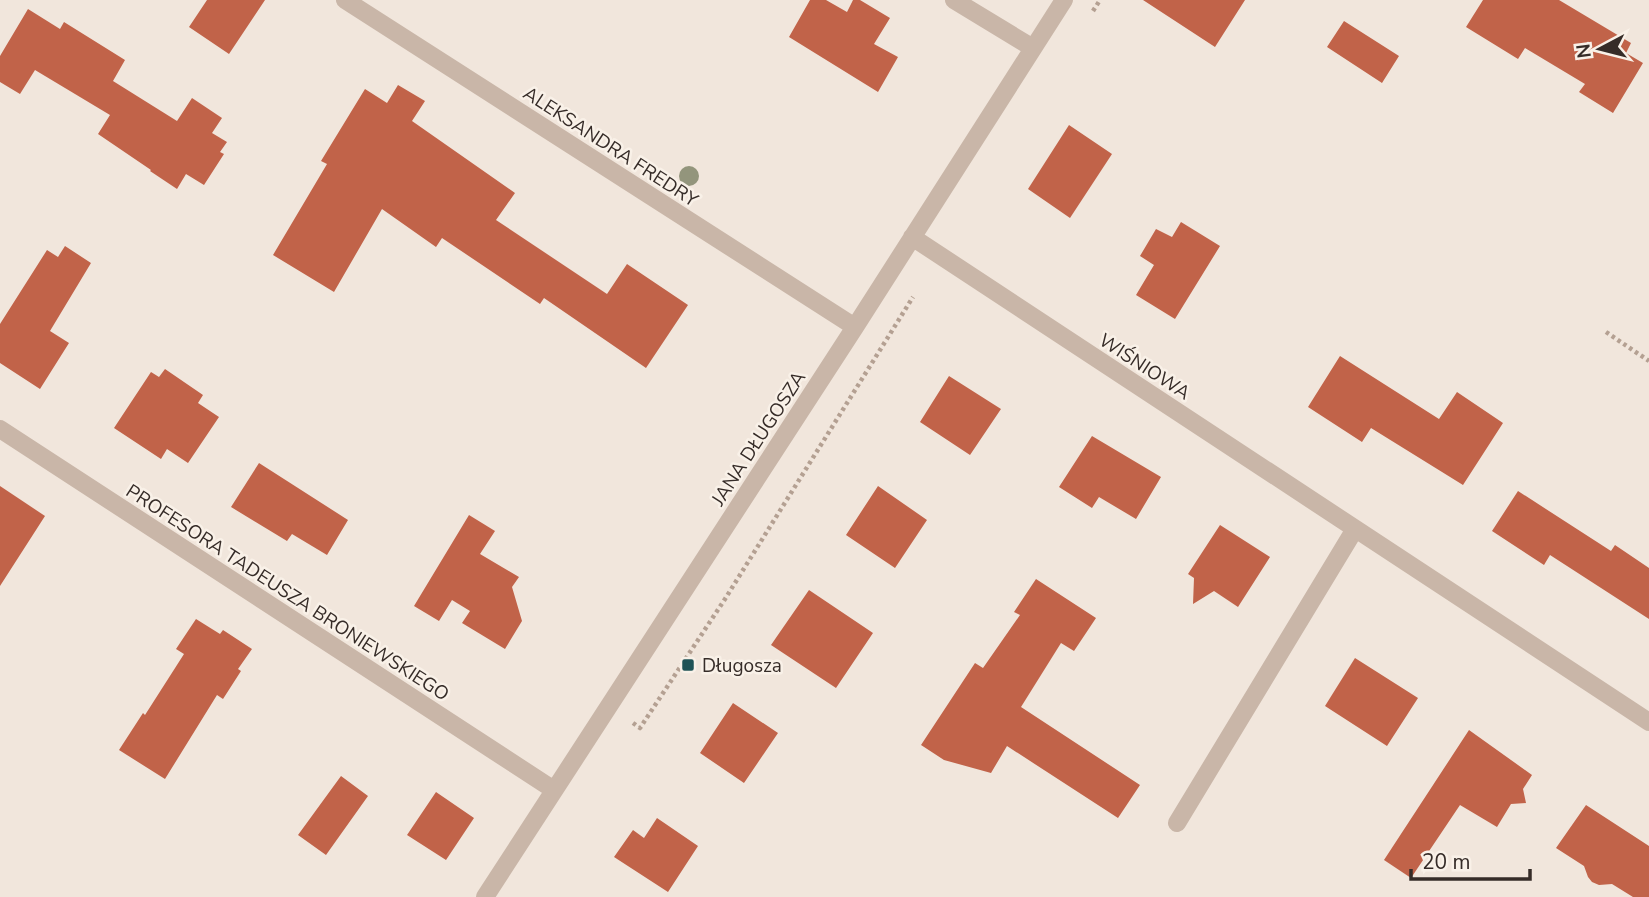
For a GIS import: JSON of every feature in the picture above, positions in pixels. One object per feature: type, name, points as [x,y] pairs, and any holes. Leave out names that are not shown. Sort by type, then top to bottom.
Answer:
[{"type":"street","name":"ALEKSANDRA FREDRY","points":[[345,0],[855,327]]},
{"type":"street","points":[[954,0],[1033,48]]},
{"type":"street","name":"JANA DŁUGOSZA","points":[[492,894],[554,790],[1064,0]]},
{"type":"street","name":"WIŚNIOWA","points":[[912,237],[1649,722]]},
{"type":"street","name":"PROFESORA TADEUSZA BRONIEWSKIEGO","points":[[0,429],[554,790]]},
{"type":"street","points":[[1177,823],[1355,529]]},
{"type":"path","points":[[608,706],[640,728],[725,599],[926,276],[937,254]]},
{"type":"path","points":[[1606,332],[1649,361]]},
{"type":"building","points":[[207,0],[265,0],[229,54],[189,27]]},
{"type":"building","points":[[810,0],[826,0],[847,12],[853,0],[860,0],[890,18],[874,44],[898,57],[878,92],[789,37]]},
{"type":"building","points":[[1143,0],[1245,0],[1215,47]]},
{"type":"building","points":[[1483,0],[1559,0],[1631,43],[1626,53],[1643,63],[1613,113],[1579,92],[1585,84],[1525,48],[1518,59],[1466,27]]},
{"type":"building","points":[[28,9],[60,29],[64,22],[125,60],[113,81],[177,121],[192,98],[222,118],[212,133],[227,142],[220,152],[224,154],[204,185],[186,174],[177,189],[150,171],[98,134],[110,115],[35,70],[20,94],[0,82],[0,56]]},
{"type":"building","points":[[1344,21],[1399,56],[1382,83],[1327,47]]},
{"type":"building","points":[[398,85],[425,101],[412,121],[515,193],[496,220],[607,294],[627,264],[688,305],[646,368],[544,298],[540,304],[442,238],[436,247],[382,209],[334,292],[273,255],[327,164],[321,161],[365,89],[387,103]]},
{"type":"building","points":[[1069,125],[1112,154],[1070,218],[1028,189]]},
{"type":"building","points":[[1181,222],[1220,246],[1175,319],[1136,295],[1154,265],[1140,256],[1156,229],[1172,237]]},
{"type":"building","points":[[65,246],[91,263],[50,331],[69,343],[40,389],[0,363],[0,324],[47,250],[58,257]]},
{"type":"building","points":[[1340,356],[1439,419],[1457,392],[1503,423],[1463,485],[1371,428],[1362,442],[1308,407]]},
{"type":"building","points":[[165,369],[203,395],[198,403],[219,417],[188,463],[167,449],[161,459],[114,428],[151,372],[159,377]]},
{"type":"building","points":[[949,376],[1001,409],[970,455],[920,422]]},
{"type":"building","points":[[1092,436],[1161,477],[1136,519],[1099,497],[1092,508],[1059,487]]},
{"type":"building","points":[[259,463],[348,520],[327,555],[292,534],[287,541],[231,507]]},
{"type":"building","points":[[0,486],[45,516],[0,586]]},
{"type":"building","points":[[878,486],[927,520],[895,568],[846,535]]},
{"type":"building","points":[[1518,491],[1611,551],[1615,545],[1649,568],[1649,619],[1550,555],[1544,565],[1492,531]]},
{"type":"building","points":[[469,515],[495,531],[480,554],[519,577],[512,587],[522,621],[505,649],[462,623],[470,611],[452,600],[439,621],[414,606]]},
{"type":"building","points":[[1220,525],[1270,557],[1238,607],[1214,591],[1193,604],[1194,578],[1188,574]]},
{"type":"building","points":[[1036,579],[1096,618],[1074,651],[1061,643],[1021,707],[1140,785],[1118,818],[1007,746],[991,773],[944,760],[921,745],[975,663],[983,668],[1020,615],[1014,612]]},
{"type":"building","points":[[809,590],[873,633],[836,688],[771,645]]},
{"type":"building","points":[[196,619],[220,634],[223,630],[252,649],[223,699],[217,695],[165,779],[119,750],[184,654],[176,649]]},
{"type":"building","points":[[1355,658],[1418,698],[1387,746],[1325,706]]},
{"type":"building","points":[[733,703],[778,733],[744,783],[700,753]]},
{"type":"building","points":[[1469,730],[1532,775],[1523,789],[1526,803],[1511,804],[1497,827],[1460,805],[1411,878],[1384,860]]},
{"type":"building","points":[[341,776],[368,796],[326,855],[298,835]]},
{"type":"building","points":[[436,792],[474,818],[446,860],[407,835]]},
{"type":"building","points":[[1586,805],[1649,846],[1649,897],[1633,897],[1612,884],[1599,885],[1592,882],[1584,866],[1556,848]]},
{"type":"building","points":[[657,818],[698,846],[668,892],[614,857],[633,830],[644,838]]},
{"type":"place","name":"Długosza","points":[[688,665]]}]
